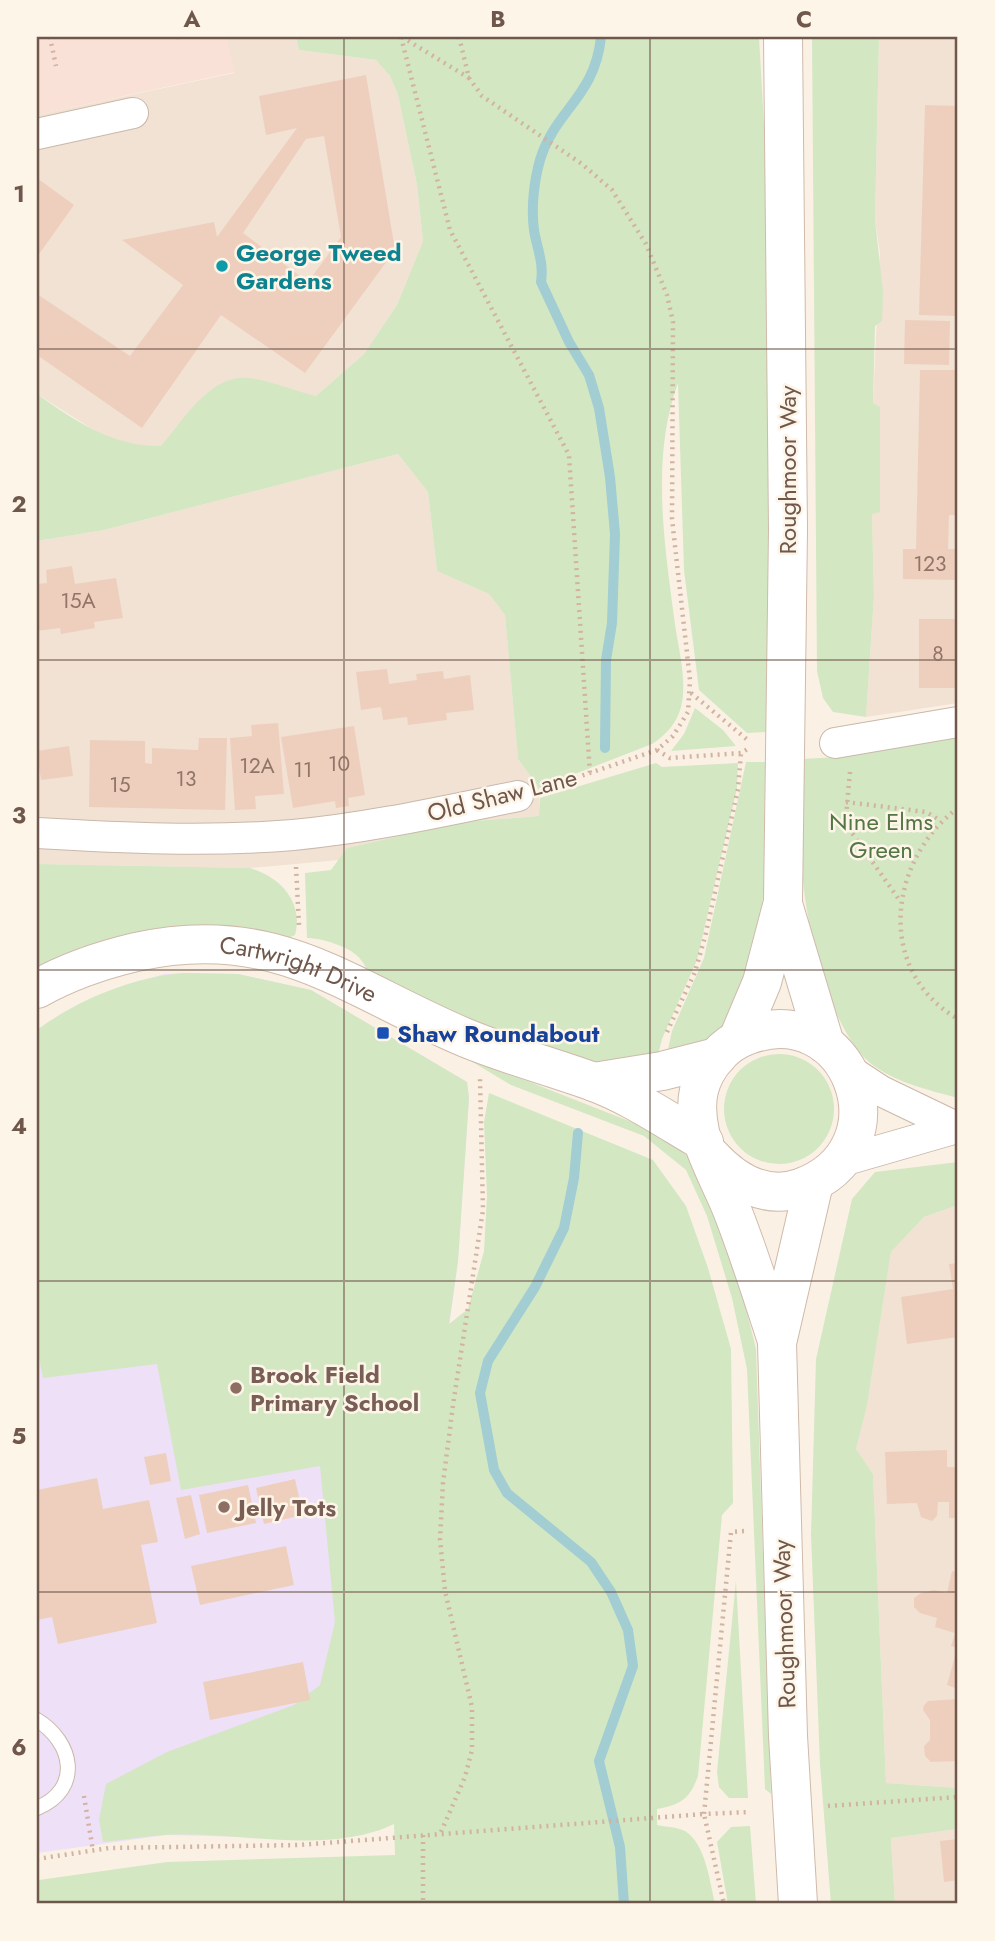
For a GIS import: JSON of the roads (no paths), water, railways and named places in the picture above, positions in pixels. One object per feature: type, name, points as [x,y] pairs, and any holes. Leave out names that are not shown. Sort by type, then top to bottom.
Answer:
[{"type":"main road","name":"Roughmoor Way","points":[[783,37],[788,530],[783,902],[762,982],[728,1048],[708,1068],[699,1089],[697,1112],[707,1149],[754,1270],[777,1343],[788,1736],[799,1904]]},
{"type":"main road","name":"Roughmoor Way","points":[[777,1343],[827,1172],[848,1152],[860,1111],[857,1090],[837,1057],[783,902]]},
{"type":"main road","name":"Cartwright Drive","points":[[37,989],[83,968],[165,946],[229,943],[264,949],[296,959],[465,1037],[537,1065],[594,1082],[707,1149]]},
{"type":"main road","points":[[728,1048],[758,1031],[779,1028],[801,1032],[837,1057]]},
{"type":"main road","name":"Cartwright Drive","points":[[594,1082],[662,1071],[728,1048]]},
{"type":"main road","points":[[707,1149],[726,1173],[746,1185],[769,1191],[793,1190],[827,1172]]},
{"type":"street","points":[[37,134],[133,113]]},
{"type":"street","points":[[844,741],[958,722]]},
{"type":"street","name":"Old Shaw Lane","points":[[37,833],[184,839],[295,835],[414,817],[518,796]]},
{"type":"street","points":[[837,1057],[881,1091],[958,1128]]},
{"type":"street","points":[[827,1172],[958,1128]]},
{"type":"lane","points":[[37,1720],[53,1730],[65,1746],[68,1773],[57,1795],[37,1808]]},
{"type":"waterway","points":[[601,37],[591,75],[555,128],[540,160],[533,213],[541,262],[541,282],[569,342],[589,375],[599,408],[610,477],[615,534],[612,623],[606,660],[605,748]]},
{"type":"waterway","points":[[578,1133],[574,1178],[564,1228],[535,1287],[488,1361],[480,1393],[494,1470],[507,1493],[591,1562],[611,1592],[628,1630],[633,1666],[599,1761],[620,1847],[624,1904]]},
{"type":"place","name":"George Tweed Gardens","points":[[222,266]]},
{"type":"place","name":"Shaw Roundabout","points":[[383,1033]]},
{"type":"place","name":"Brook Field Primary School","points":[[236,1388]]},
{"type":"place","name":"Jelly Tots","points":[[224,1507]]},
{"type":"park label","name":"Nine Elms Green","points":[[881,835]]}]
